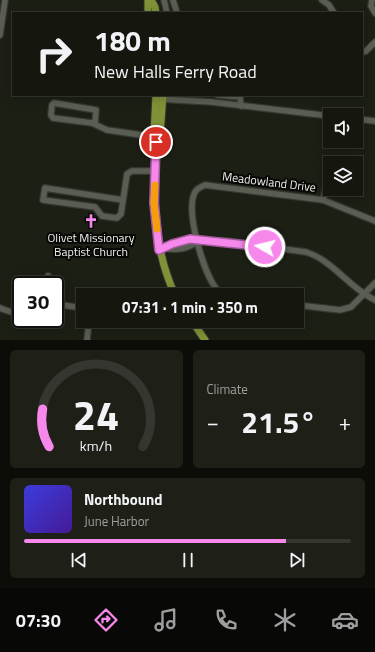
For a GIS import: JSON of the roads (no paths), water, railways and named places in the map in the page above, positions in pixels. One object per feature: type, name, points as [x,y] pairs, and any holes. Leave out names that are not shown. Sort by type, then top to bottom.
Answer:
[{"type":"main road","points":[[148,12],[149,0]]},
{"type":"main road","points":[[149,0],[155,7],[156,12]]},
{"type":"main road","points":[[159,97],[160,135],[156,140],[154,203],[168,279],[172,288]]},
{"type":"main road","points":[[197,328],[205,340]]},
{"type":"street","points":[[0,35],[5,0]]},
{"type":"street","points":[[164,0],[167,12]]},
{"type":"street","points":[[173,0],[177,12]]},
{"type":"street","points":[[322,0],[329,5],[333,12]]},
{"type":"street","points":[[372,0],[371,6],[375,13]]},
{"type":"street","points":[[363,52],[366,51],[375,42]]},
{"type":"street","points":[[209,102],[210,96]]},
{"type":"street","points":[[229,96],[240,97],[241,106]]},
{"type":"street","points":[[159,97],[323,115]]},
{"type":"street","points":[[95,124],[96,110],[54,103],[52,105],[50,115],[53,118],[95,124],[100,128],[107,130],[156,140]]},
{"type":"street","points":[[363,120],[375,122]]},
{"type":"street","points":[[96,196],[95,207],[102,216],[117,218],[121,214],[127,174],[132,171],[156,171]]},
{"type":"street","name":"Meadowland Drive","points":[[197,241],[193,215],[193,198],[196,191],[205,185],[323,200],[375,221]]},
{"type":"street","points":[[95,207],[43,200],[45,188],[123,200]]},
{"type":"street","points":[[323,200],[324,196]]},
{"type":"street","points":[[162,249],[173,250],[192,246],[197,241],[224,241],[306,252],[316,255],[333,266],[364,295],[375,300]]},
{"type":"street","points":[[197,241],[208,274],[215,288]]},
{"type":"street","points":[[304,306],[340,310],[351,306],[375,283]]},
{"type":"street","points":[[64,305],[76,307]]},
{"type":"street","points":[[0,308],[12,312]]},
{"type":"street","points":[[87,340],[88,328]]},
{"type":"place","name":"Olivet Missionary Baptist Church","points":[[91,221]]}]
